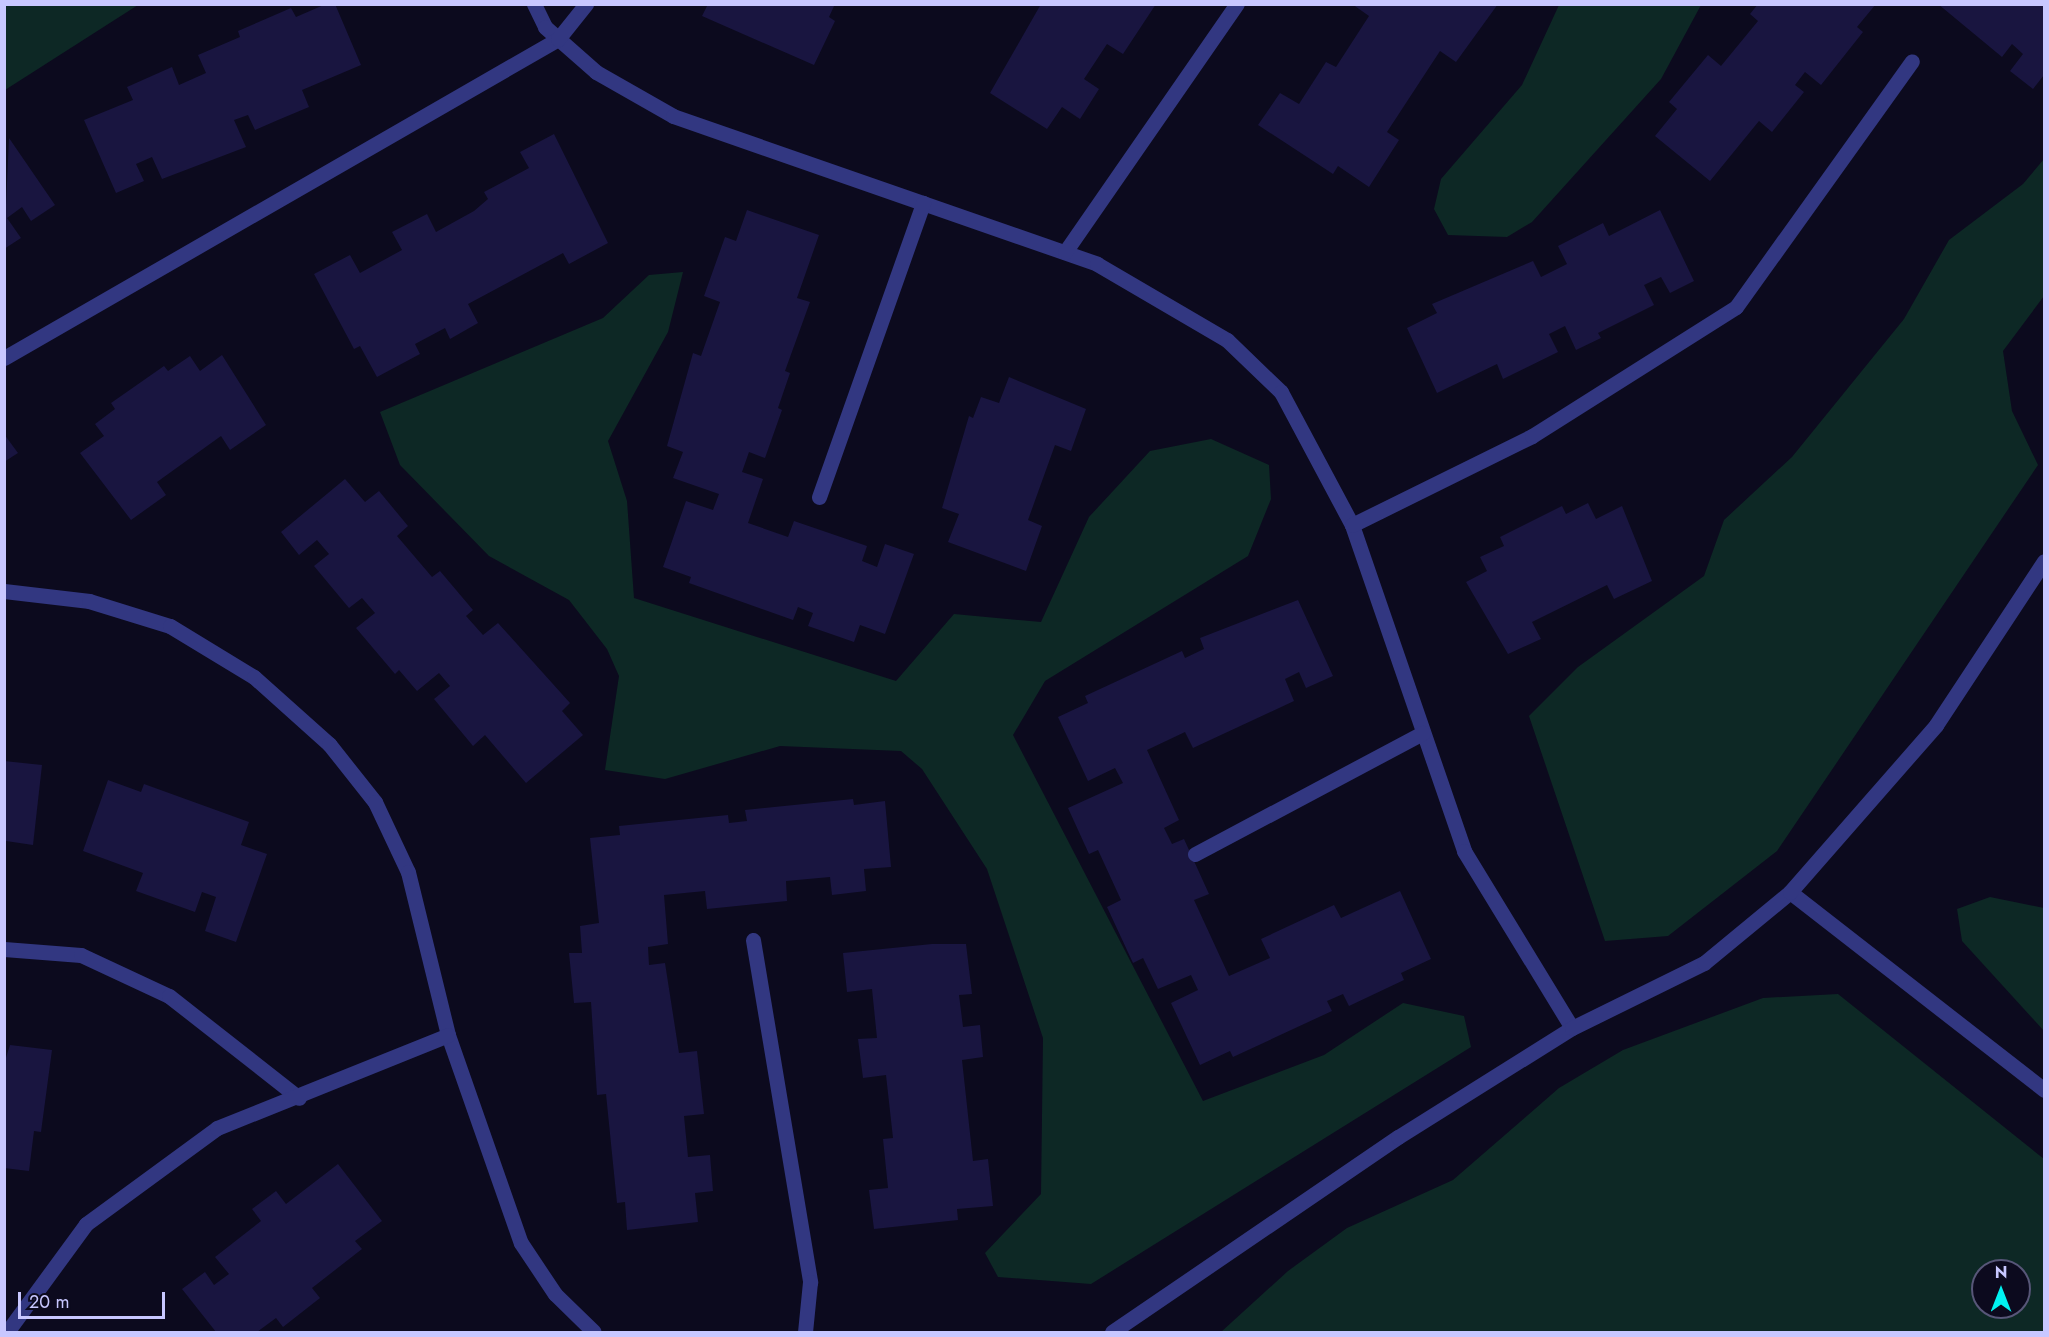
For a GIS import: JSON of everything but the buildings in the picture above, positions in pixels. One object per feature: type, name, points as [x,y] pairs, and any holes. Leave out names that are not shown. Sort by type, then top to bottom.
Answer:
[{"type":"street","points":[[534,4],[545,27],[596,72],[673,116],[1097,264],[1227,340],[1281,392],[1352,525],[1464,851],[1572,1028]]},
{"type":"street","points":[[4,358],[558,39],[586,4]]},
{"type":"street","points":[[1065,252],[1237,4]]},
{"type":"street","points":[[1352,525],[1532,436],[1736,307],[1912,61]]},
{"type":"street","points":[[819,497],[923,203]]},
{"type":"street","points":[[1112,1332],[1398,1137],[1572,1028],[1704,963],[1790,892],[1936,725],[2044,561]]},
{"type":"street","points":[[4,591],[89,601],[170,627],[254,677],[329,744],[375,802],[408,872],[448,1035],[521,1243],[555,1294],[594,1332]]},
{"type":"street","points":[[1195,854],[1423,733]]},
{"type":"street","points":[[1790,892],[2044,1090]]},
{"type":"street","points":[[753,940],[810,1282],[805,1332]]},
{"type":"street","points":[[4,949],[81,955],[169,996],[299,1098]]},
{"type":"street","points":[[7,1332],[86,1224],[217,1128],[299,1098],[448,1035]]},
{"type":"green space","points":[[5,4],[138,4],[138,5],[5,90]]},
{"type":"green space","points":[[1559,5],[1701,5],[1661,79],[1532,222],[1507,237],[1448,235],[1434,209],[1441,179],[1522,85]]},
{"type":"green space","points":[[2044,159],[2044,296],[2003,351],[2012,411],[2038,465],[1777,851],[1668,936],[1605,941],[1529,716],[1578,667],[1704,576],[1724,520],[1792,457],[1904,319],[1949,240],[2023,184]]},
{"type":"green space","points":[[683,272],[668,332],[608,441],[627,501],[634,598],[896,681],[954,614],[1041,622],[1089,517],[1150,451],[1211,439],[1269,465],[1271,499],[1248,556],[1045,681],[1013,735],[1203,1101],[1324,1055],[1403,1003],[1464,1016],[1471,1047],[1091,1284],[998,1277],[985,1253],[1041,1194],[1043,1038],[987,869],[922,769],[901,751],[780,746],[665,779],[605,770],[619,676],[607,649],[569,600],[489,556],[400,465],[380,412],[603,318],[649,275]]},
{"type":"green space","points":[[1990,897],[2044,908],[2044,1031],[1962,941],[1957,909]]},
{"type":"green space","points":[[1838,994],[2044,1159],[2044,1332],[1221,1332],[1288,1271],[1347,1228],[1453,1180],[1559,1088],[1623,1050],[1763,998]]}]
